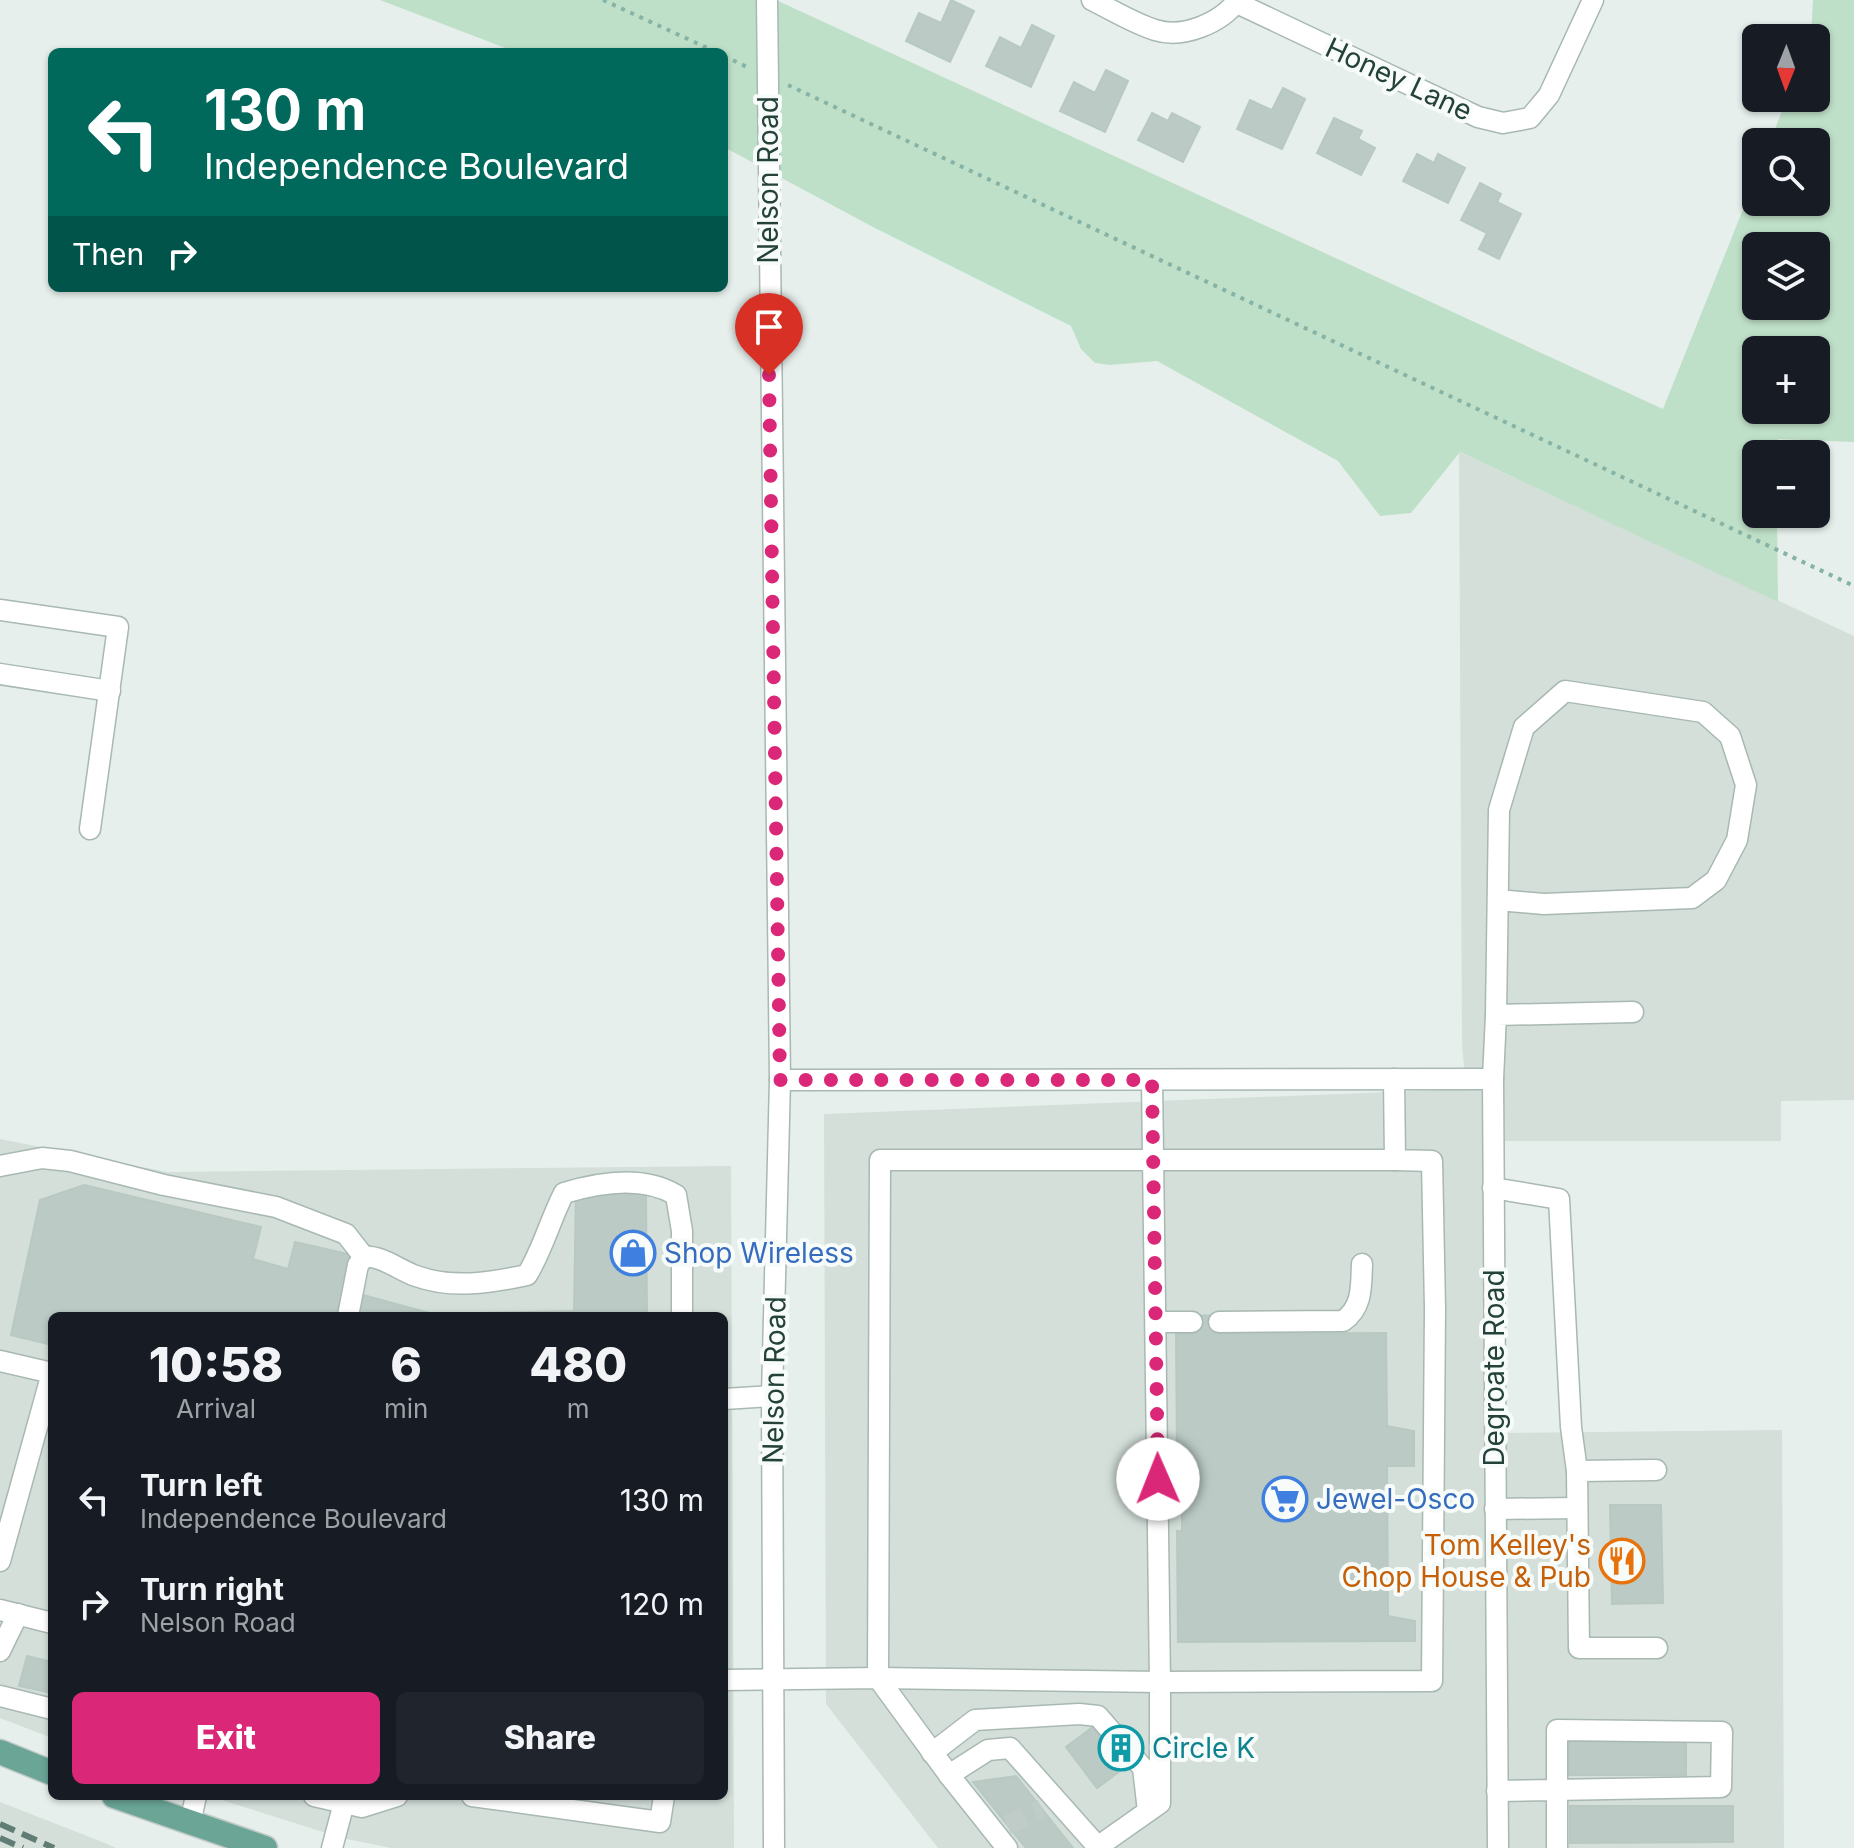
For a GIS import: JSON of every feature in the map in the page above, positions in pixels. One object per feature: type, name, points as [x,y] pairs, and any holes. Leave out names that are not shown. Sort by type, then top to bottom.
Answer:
[{"type":"main road","points":[[0,1752],[48,1771]]},
{"type":"main road","points":[[138,1800],[163,1804],[190,1823],[265,1848]]},
{"type":"street","name":"Nelson Road","points":[[767,0],[780,1080],[772,1396],[774,1848]]},
{"type":"street","points":[[1092,0],[1157,31],[1184,31],[1211,23],[1238,2]]},
{"type":"street","name":"Honey Lane","points":[[1238,2],[1478,117],[1503,123],[1530,118],[1549,95],[1593,0]]},
{"type":"street","points":[[0,610],[118,627],[90,829]]},
{"type":"street","points":[[0,674],[110,691]]},
{"type":"street","points":[[1565,691],[1703,712],[1730,736],[1746,785],[1737,840],[1716,880],[1692,898],[1544,904],[1498,900],[1499,810],[1524,727],[1565,691]]},
{"type":"street","name":"Degroate Road","points":[[1498,900],[1493,1079],[1498,1848]]},
{"type":"street","points":[[1496,1015],[1633,1012]]},
{"type":"street","points":[[1394,1079],[1395,1160]]},
{"type":"street","points":[[780,1080],[1493,1079]]},
{"type":"street","points":[[949,1775],[988,1750],[1010,1748],[1050,1805],[1097,1847],[1160,1803],[1152,1080]]},
{"type":"street","points":[[0,1166],[42,1158],[70,1161],[164,1185],[276,1207],[346,1234],[364,1257]]},
{"type":"street","points":[[728,1680],[878,1678],[1160,1682],[1432,1681],[1435,1308],[1432,1161],[1154,1158],[880,1160],[878,1678],[949,1775],[1000,1827],[1007,1848]]},
{"type":"street","points":[[349,1312],[358,1265],[364,1257],[372,1256],[414,1276],[443,1284],[495,1282],[527,1275],[540,1254],[547,1224],[564,1193],[598,1183],[658,1184],[676,1195],[682,1231],[682,1312]]},
{"type":"street","points":[[1493,1188],[1559,1199],[1571,1427],[1577,1471],[1579,1648],[1657,1648]]},
{"type":"street","points":[[1219,1322],[1343,1321],[1354,1314],[1359,1303],[1362,1264]]},
{"type":"street","points":[[1156,1322],[1192,1322]]},
{"type":"street","points":[[0,1361],[48,1372]]},
{"type":"street","points":[[0,1561],[48,1387]]},
{"type":"street","points":[[728,1399],[772,1396]]},
{"type":"street","points":[[1577,1471],[1656,1470]]},
{"type":"street","points":[[1495,1509],[1577,1508]]},
{"type":"street","points":[[0,1651],[9,1612],[48,1622]]},
{"type":"street","points":[[0,1696],[48,1708]]},
{"type":"street","points":[[932,1753],[975,1720],[1079,1714],[1098,1716],[1143,1768],[1148,1811]]},
{"type":"street","points":[[1497,1791],[1557,1792],[1721,1787],[1722,1732],[1557,1730],[1557,1792],[1557,1848]]},
{"type":"street","points":[[190,1823],[195,1800]]},
{"type":"street","points":[[331,1800],[362,1807],[380,1800]]},
{"type":"street","points":[[532,1800],[606,1805],[660,1822],[663,1800]]},
{"type":"street","points":[[332,1848],[344,1803]]},
{"type":"path","points":[[603,0],[707,48]]},
{"type":"path","points":[[728,58],[750,68]]},
{"type":"path","points":[[797,90],[1854,586]]},
{"type":"shaded area","points":[[1459,452],[1854,636],[1854,1100],[1781,1101],[1781,1141],[1484,1141],[1486,1696],[1502,1433],[1782,1430],[1784,1848],[938,1848],[826,1704],[824,1114],[1466,1089],[1462,1044]]},
{"type":"shaded area","points":[[0,1139],[167,1172],[731,1166],[734,1848],[391,1848],[342,1838],[222,1800],[728,1800],[728,1312],[48,1312],[48,1736],[0,1718]]},
{"type":"shaded area","points":[[0,1802],[105,1843],[116,1848],[0,1848]]},
{"type":"green space","points":[[380,0],[776,0],[1663,409],[1742,212],[1742,216],[1830,216],[1830,128],[1775,128],[1782,112],[1830,112],[1830,24],[1812,24],[1813,0],[1854,0],[1854,442],[1742,440],[1742,528],[1777,528],[1778,602],[1460,452],[1411,513],[1380,516],[1338,461],[1157,361],[1110,365],[1095,363],[1081,349],[1071,326],[873,227],[728,149],[728,48],[506,48]]},
{"type":"building","points":[[951,0],[974,11],[950,62],[906,41],[919,13],[941,23]]},
{"type":"building","points":[[1032,25],[1054,36],[1031,87],[986,66],[1000,37],[1021,48]]},
{"type":"building","points":[[1106,70],[1128,81],[1105,132],[1060,111],[1074,82],[1095,93]]},
{"type":"building","points":[[1283,88],[1305,99],[1282,149],[1237,129],[1250,100],[1272,110]]},
{"type":"building","points":[[1152,113],[1168,121],[1172,113],[1200,127],[1183,162],[1138,140]]},
{"type":"building","points":[[1334,118],[1362,131],[1358,139],[1375,148],[1361,175],[1317,153]]},
{"type":"building","points":[[1417,154],[1434,163],[1438,154],[1465,168],[1448,203],[1403,181]]},
{"type":"building","points":[[1480,183],[1501,194],[1497,202],[1521,214],[1499,259],[1479,249],[1487,233],[1461,220]]},
{"type":"building","points":[[84,1185],[261,1227],[253,1259],[288,1269],[295,1242],[352,1255],[337,1312],[48,1312],[48,1344],[11,1335],[40,1200]]},
{"type":"building","points":[[576,1190],[646,1194],[647,1312],[527,1312],[574,1311]]},
{"type":"building","points":[[363,1295],[426,1312],[359,1312]]},
{"type":"building","name":"Jewel-Osco","points":[[1219,1315],[1219,1334],[1386,1333],[1387,1426],[1414,1431],[1414,1466],[1387,1466],[1388,1616],[1415,1621],[1415,1641],[1178,1642],[1177,1531],[1182,1531],[1182,1453],[1177,1453],[1176,1334],[1192,1334],[1192,1316]]},
{"type":"building","points":[[1610,1505],[1661,1505],[1663,1603],[1612,1604]]},
{"type":"building","points":[[27,1656],[48,1661],[48,1692],[19,1686]]},
{"type":"building","name":"Circle K","points":[[1093,1727],[1124,1768],[1097,1788],[1066,1747]]},
{"type":"building","points":[[1686,1738],[1686,1775],[1569,1775],[1569,1739]]},
{"type":"building","points":[[1016,1776],[1073,1848],[1026,1848],[973,1782]]},
{"type":"building","points":[[1570,1806],[1733,1806],[1733,1842],[1570,1843]]},
{"type":"tunnel","points":[[1007,1825],[1042,1809]]},
{"type":"railway","points":[[0,1824],[54,1848]]},
{"type":"railway","points":[[0,1838],[23,1848]]},
{"type":"place","name":"Shop Wireless","points":[[633,1253]]},
{"type":"place","name":"Jewel-Osco","points":[[1285,1499]]},
{"type":"place","name":"Tom Kelley's Chop House & Pub","points":[[1622,1561]]},
{"type":"place","name":"Circle K","points":[[1121,1748]]},
{"type":"route","points":[[769,375],[780,1080],[1152,1080],[1158,1479]]}]
